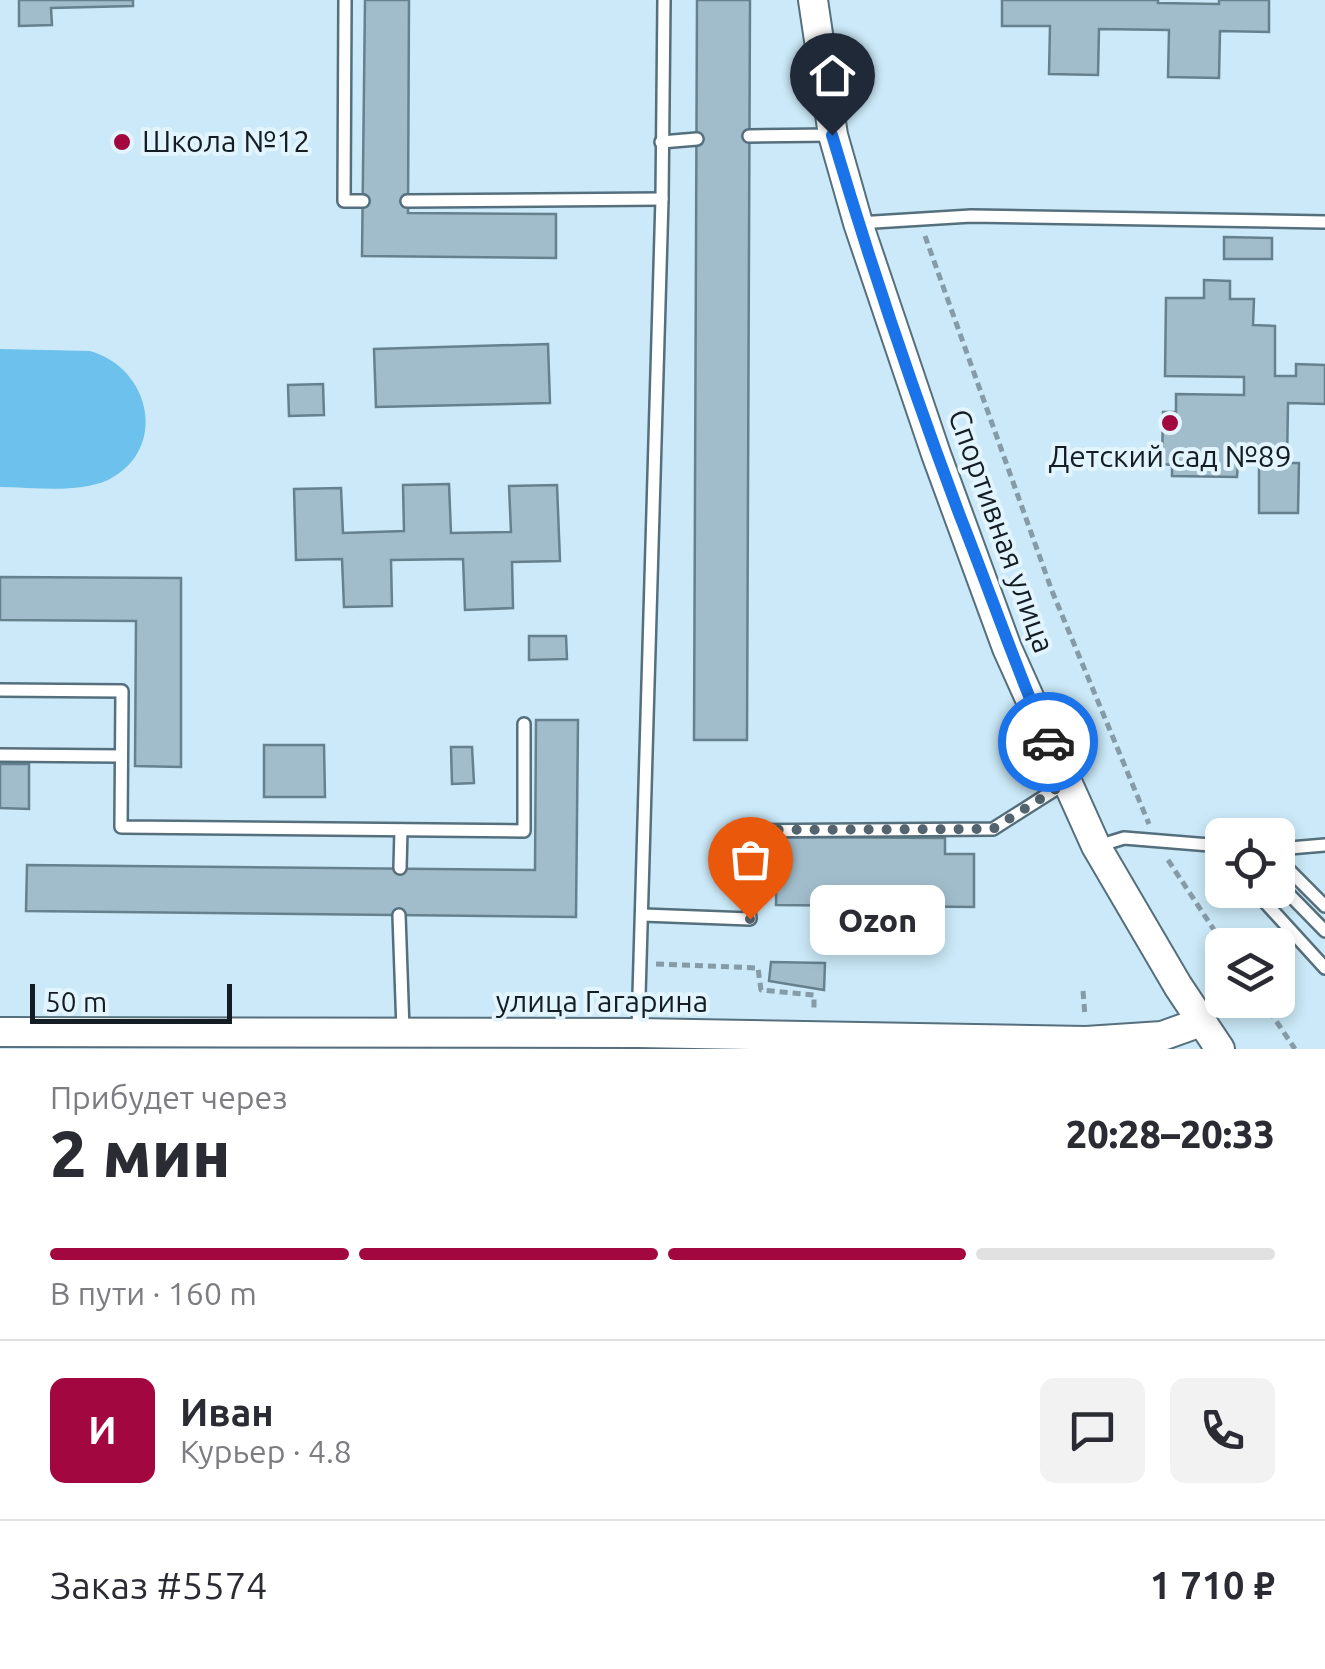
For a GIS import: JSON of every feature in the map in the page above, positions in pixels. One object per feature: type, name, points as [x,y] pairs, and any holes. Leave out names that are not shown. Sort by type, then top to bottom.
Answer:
[{"type":"street","name":"Спортивная улица","points":[[813,0],[832,135],[858,223],[1007,648],[1096,846],[1220,1049]]},
{"type":"street","name":"улица Гагарина","points":[[0,1032],[338,1042],[403,1034],[638,1033],[1030,1044],[1162,1036],[1201,1022]]},
{"type":"lane","points":[[345,0],[344,201],[363,201]]},
{"type":"lane","points":[[638,1033],[644,915],[664,0]]},
{"type":"lane","points":[[749,136],[832,135]]},
{"type":"lane","points":[[661,142],[696,139]]},
{"type":"lane","points":[[408,200],[662,199]]},
{"type":"lane","points":[[858,223],[970,216],[1325,222]]},
{"type":"lane","points":[[0,690],[122,691],[121,827],[524,831],[524,724]]},
{"type":"lane","points":[[0,755],[121,756]]},
{"type":"lane","points":[[644,915],[750,919],[742,830],[993,829],[1067,782]]},
{"type":"lane","points":[[400,868],[401,830]]},
{"type":"lane","points":[[1096,846],[1124,838],[1205,847]]},
{"type":"lane","points":[[1295,848],[1325,845]]},
{"type":"lane","points":[[1295,876],[1325,906]]},
{"type":"lane","points":[[1295,901],[1325,931]]},
{"type":"lane","points":[[1270,908],[1325,968]]},
{"type":"lane","points":[[399,916],[403,1034]]},
{"type":"path","points":[[919,219],[1052,591],[1156,841],[1213,928]]},
{"type":"path","points":[[642,963],[758,968],[760,990],[814,996]]},
{"type":"path","points":[[1274,1018],[1295,1049]]},
{"type":"shaded area","points":[[0,349],[90,351],[111,360],[127,374],[139,391],[145,430],[140,450],[127,467],[108,480],[82,487],[0,487]]},
{"type":"building","points":[[19,0],[133,0],[133,6],[51,8],[52,25],[19,26]]},
{"type":"building","points":[[365,0],[409,0],[408,213],[556,214],[556,258],[362,256]]},
{"type":"building","points":[[697,0],[750,0],[747,740],[694,740]]},
{"type":"building","points":[[1002,0],[1219,4],[1219,0],[1269,0],[1269,32],[1220,31],[1219,78],[1168,77],[1169,30],[1099,29],[1098,75],[1049,74],[1050,26],[1002,26]]},
{"type":"building","points":[[1224,237],[1272,238],[1272,259],[1224,259]]},
{"type":"building","points":[[1204,280],[1230,281],[1230,299],[1254,299],[1253,325],[1275,326],[1275,376],[1296,376],[1296,364],[1325,365],[1325,404],[1288,403],[1287,463],[1299,463],[1298,513],[1259,513],[1259,464],[1238,463],[1237,477],[1172,476],[1172,465],[1162,464],[1163,412],[1176,412],[1176,394],[1244,395],[1244,377],[1165,376],[1166,298],[1204,298]]},
{"type":"building","points":[[548,344],[550,403],[376,407],[374,349]]},
{"type":"building","points":[[323,384],[324,415],[289,416],[288,385]]},
{"type":"building","points":[[449,484],[451,533],[511,532],[509,486],[557,485],[560,561],[512,562],[513,608],[465,610],[463,559],[391,560],[392,606],[344,607],[342,559],[296,560],[294,489],[341,488],[343,533],[404,531],[403,485]]},
{"type":"building","points":[[0,577],[181,578],[181,767],[135,766],[136,621],[0,620]]},
{"type":"building","points":[[529,636],[566,636],[567,659],[529,660]]},
{"type":"building","points":[[536,720],[578,720],[576,917],[26,911],[27,865],[535,870]]},
{"type":"building","points":[[264,745],[324,745],[325,797],[264,797]]},
{"type":"building","points":[[451,747],[472,747],[474,783],[452,784]]},
{"type":"building","points":[[0,764],[29,764],[29,809],[0,808]]},
{"type":"building","points":[[777,837],[945,838],[945,854],[974,854],[974,907],[776,905]]},
{"type":"building","points":[[771,962],[825,963],[824,990],[769,981]]},
{"type":"way so far","points":[[750,919],[742,830],[993,829],[1067,782],[1048,742]]},
{"type":"place","name":"Школа №12","points":[[122,142]]},
{"type":"place","name":"Детский сад №89","points":[[1170,423]]},
{"type":"place","name":"Ozon","points":[[750,919]]},
{"type":"route","points":[[832,135],[936,454],[1007,648],[1048,742]]}]
